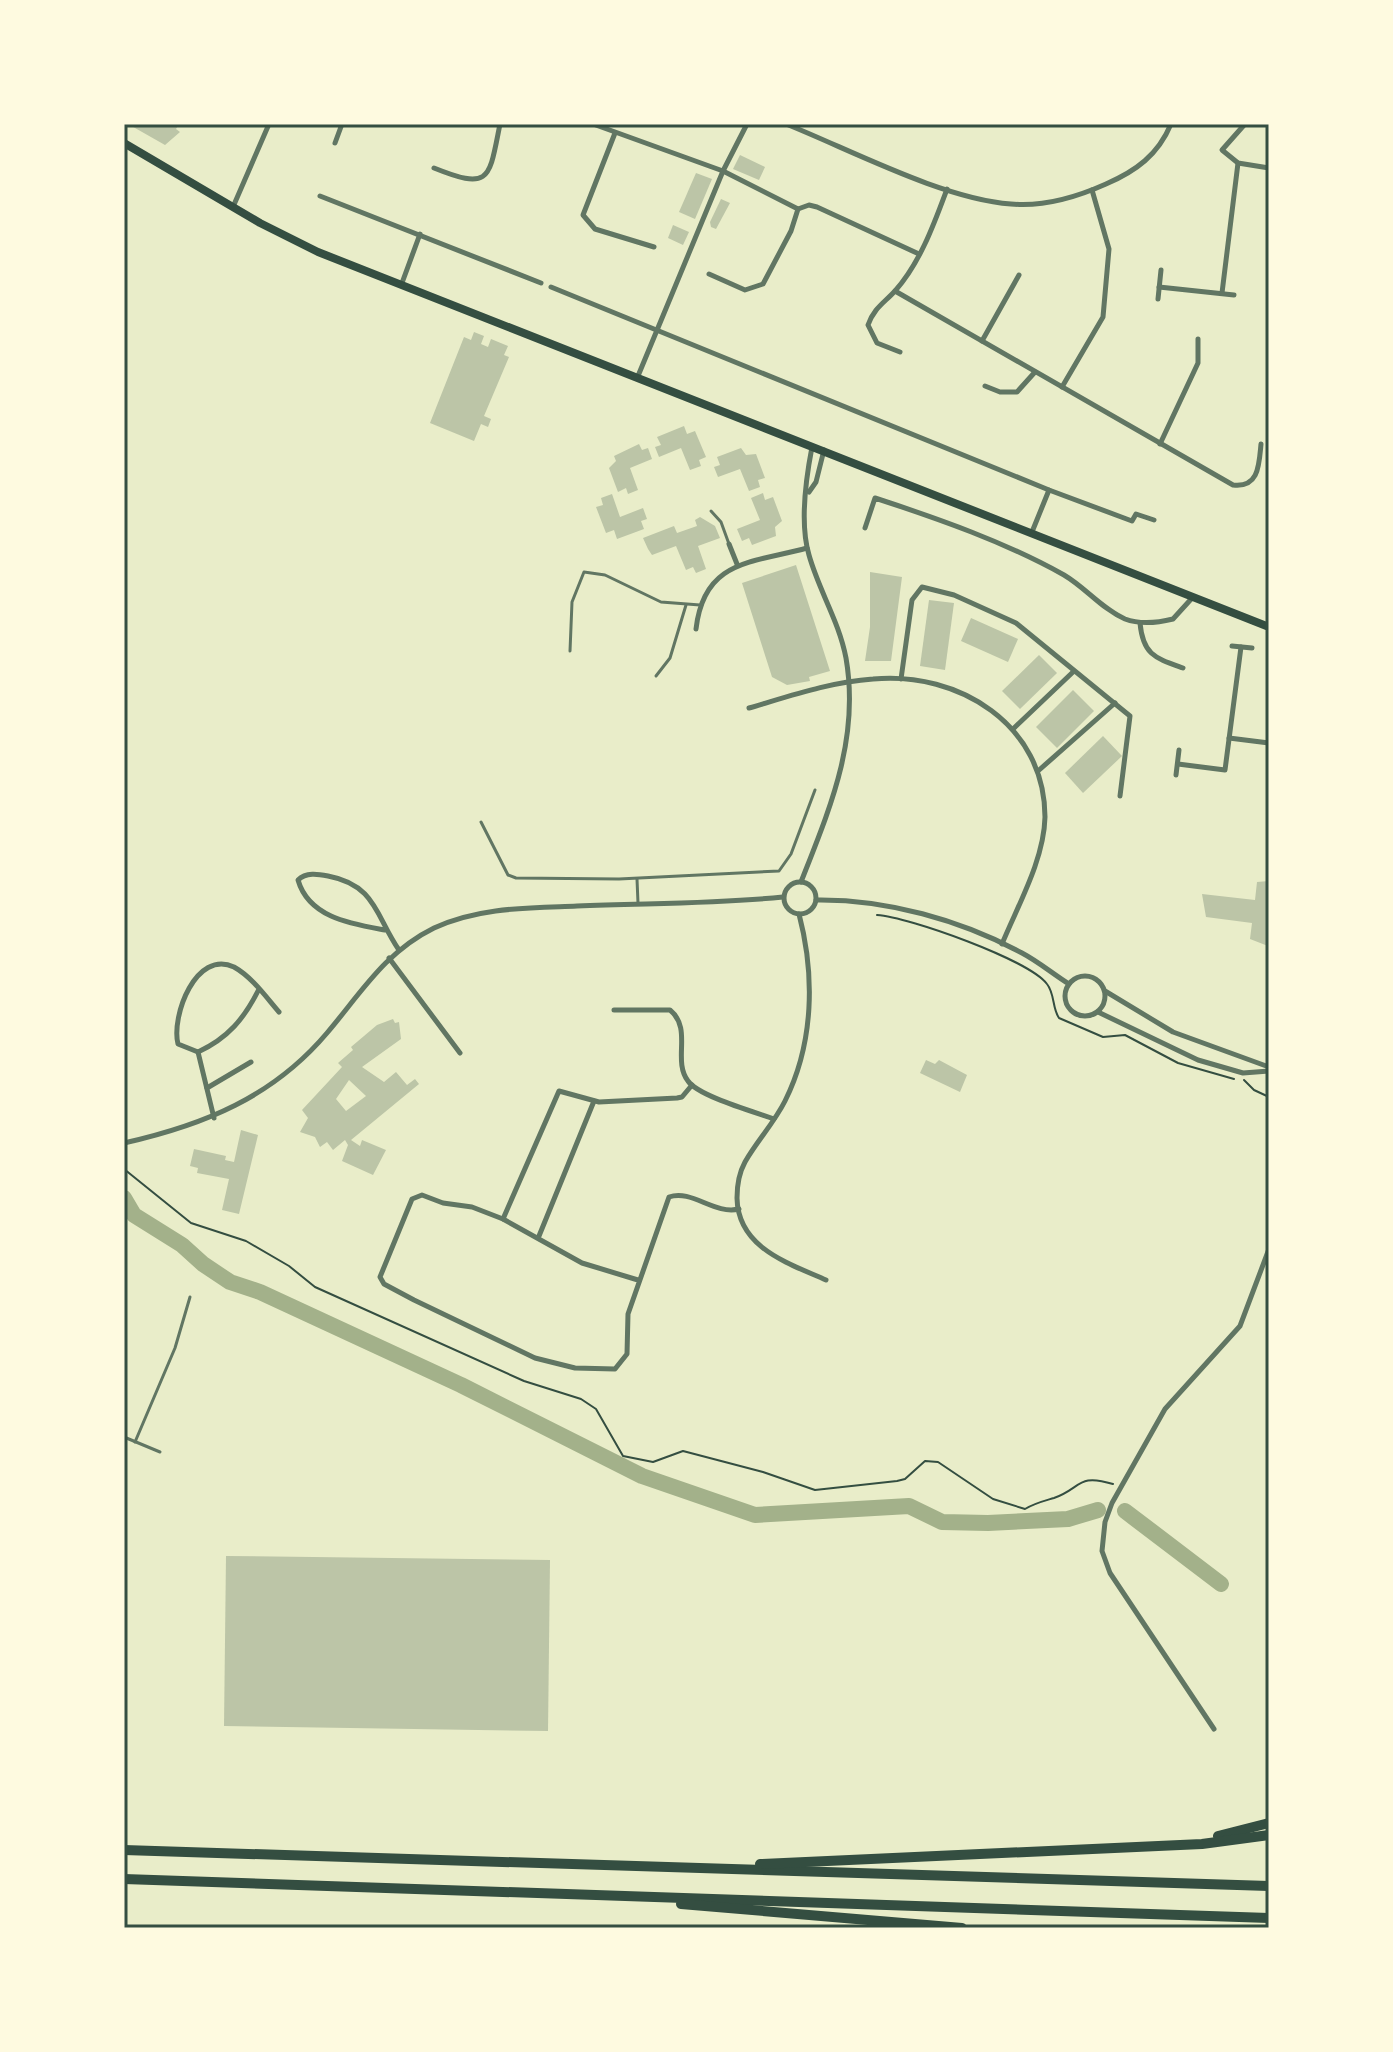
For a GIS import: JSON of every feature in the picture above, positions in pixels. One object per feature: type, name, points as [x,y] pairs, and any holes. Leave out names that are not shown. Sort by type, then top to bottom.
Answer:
[{"type":"highway","points":[[1137,1847],[1230,1834],[1269,1823]]},
{"type":"highway","points":[[683,1868],[1202,1844],[1269,1835]]},
{"type":"highway","points":[[124,1850],[1269,1886]]},
{"type":"highway","points":[[124,1879],[1269,1918]]},
{"type":"highway","points":[[564,1895],[962,1928]]},
{"type":"main road","points":[[124,143],[234,203],[289,239],[1269,627]]},
{"type":"street","points":[[234,203],[269,124]]},
{"type":"street","points":[[335,143],[342,124]]},
{"type":"street","points":[[434,168],[466,181],[476,181],[488,173],[500,124]]},
{"type":"street","points":[[593,124],[723,171],[798,209],[809,205],[817,207],[919,254]]},
{"type":"street","points":[[638,376],[723,171],[747,124]]},
{"type":"street","points":[[786,124],[947,189],[1014,205],[1039,204],[1092,190],[1142,164],[1162,143],[1171,124]]},
{"type":"street","points":[[1245,124],[1222,150],[1238,163],[1269,168]]},
{"type":"street","points":[[615,133],[583,215],[595,229],[654,247]]},
{"type":"street","points":[[1222,293],[1238,163]]},
{"type":"street","points":[[900,352],[877,343],[868,325],[872,314],[895,291],[919,254],[947,189]]},
{"type":"street","points":[[1062,387],[1103,317],[1109,249],[1092,190]]},
{"type":"street","points":[[320,196],[541,283]]},
{"type":"street","points":[[709,274],[745,290],[763,284],[791,231],[798,209]]},
{"type":"street","points":[[402,283],[420,234]]},
{"type":"street","points":[[1158,299],[1161,270]]},
{"type":"street","points":[[982,341],[1019,275]]},
{"type":"street","points":[[551,287],[1049,490],[1132,521],[1136,514],[1154,520]]},
{"type":"street","points":[[1159,287],[1234,295]]},
{"type":"street","points":[[895,291],[1233,485],[1243,486],[1258,472],[1261,444]]},
{"type":"street","points":[[1160,444],[1198,363],[1198,339]]},
{"type":"street","points":[[985,386],[1000,392],[1017,392],[1035,372]]},
{"type":"street","points":[[809,493],[806,478],[812,445]]},
{"type":"street","points":[[801,882],[843,767],[850,712],[849,681],[836,621],[807,548],[804,517],[824,450]]},
{"type":"street","points":[[1032,532],[1049,490]]},
{"type":"street","points":[[865,528],[875,498],[935,517],[1062,574],[1090,591],[1110,611],[1140,623],[1173,619],[1193,597]]},
{"type":"street","points":[[729,544],[737,564]]},
{"type":"street","points":[[696,629],[700,605],[715,581],[737,564],[807,548]]},
{"type":"street","points":[[901,679],[912,600],[922,587],[946,591],[1016,623],[1130,716],[1120,796]]},
{"type":"street","points":[[1140,623],[1143,644],[1149,651],[1183,668]]},
{"type":"street","points":[[1232,646],[1252,648]]},
{"type":"street","points":[[1178,764],[1225,770],[1241,647]]},
{"type":"street","points":[[1013,729],[1073,672]]},
{"type":"street","points":[[749,708],[849,681],[901,679],[956,692],[978,702],[1013,729],[1033,755],[1045,818],[1043,836],[1002,944]]},
{"type":"street","points":[[1038,771],[1115,703]]},
{"type":"street","points":[[1229,738],[1269,743]]},
{"type":"street","points":[[1176,775],[1179,750]]},
{"type":"street","points":[[385,930],[331,917],[301,891],[298,880],[303,875],[320,875],[354,884],[380,910],[385,930],[399,950]]},
{"type":"street","points":[[801,882],[813,888],[816,900],[810,910],[799,914],[786,907],[783,897],[789,885],[801,882]]},
{"type":"street","points":[[124,1143],[214,1118],[253,1098],[311,1052],[389,958],[440,926],[486,912],[783,897]]},
{"type":"street","points":[[816,900],[905,910],[1002,944],[1069,984]]},
{"type":"street","points":[[799,914],[809,973],[808,1023],[796,1072],[774,1119],[741,1171],[739,1209],[745,1228],[763,1249],[826,1280]]},
{"type":"street","points":[[389,958],[460,1053]]},
{"type":"street","points":[[198,1052],[178,1044],[177,1024],[186,993],[207,968],[215,964],[235,968],[279,1012]]},
{"type":"street","points":[[1105,991],[1105,1002],[1098,1012],[1087,1017],[1069,1009],[1064,997],[1069,984],[1079,976],[1092,977],[1105,991],[1173,1032],[1269,1069]]},
{"type":"street","points":[[198,1052],[236,1026],[259,989]]},
{"type":"street","points":[[614,1010],[662,1008],[673,1013],[681,1027],[683,1072],[692,1085],[774,1119]]},
{"type":"street","points":[[1098,1012],[1198,1060],[1243,1073],[1269,1069]]},
{"type":"street","points":[[198,1052],[214,1118]]},
{"type":"street","points":[[207,1088],[251,1062]]},
{"type":"street","points":[[503,1219],[557,1093],[567,1091],[594,1101],[677,1098],[692,1085]]},
{"type":"street","points":[[539,1236],[594,1101]]},
{"type":"street","points":[[638,1280],[582,1263],[539,1236],[466,1205],[414,1197],[382,1269],[381,1281],[535,1358],[601,1371],[619,1367],[627,1354],[627,1321],[638,1280],[669,1197],[680,1195],[725,1212],[739,1209]]},
{"type":"street","points":[[1214,1729],[1110,1573],[1102,1551],[1106,1516],[1165,1409],[1240,1326],[1269,1249]]},
{"type":"lane","points":[[711,511],[721,522],[729,544]]},
{"type":"lane","points":[[570,651],[572,602],[584,572],[605,575],[648,598],[700,605]]},
{"type":"lane","points":[[656,676],[670,658],[686,605]]},
{"type":"lane","points":[[481,822],[508,875],[516,878],[637,878],[779,871],[791,854],[815,790]]},
{"type":"lane","points":[[637,878],[638,903]]},
{"type":"lane","points":[[135,1442],[171,1357],[190,1297]]},
{"type":"lane","points":[[124,1437],[160,1452]]},
{"type":"path","points":[[877,915],[931,929],[1018,966],[1047,984],[1059,1018],[1103,1037],[1125,1035],[1197,1071],[1245,1081],[1254,1090],[1269,1097]]},
{"type":"path","points":[[124,1169],[191,1223],[246,1241],[340,1299],[524,1381],[581,1399],[596,1409],[623,1456],[653,1462],[683,1451],[763,1472],[815,1490],[897,1481],[905,1479],[925,1461],[938,1462],[993,1499],[1025,1509],[1040,1500],[1056,1497],[1077,1482],[1098,1479],[1122,1487]]},
{"type":"building","points":[[128,124],[179,124],[176,129],[180,132],[165,145]]},
{"type":"building","points":[[740,155],[765,167],[759,180],[733,169]]},
{"type":"building","points":[[696,173],[712,179],[695,219],[679,212]]},
{"type":"building","points":[[721,199],[730,203],[716,229],[711,227],[710,222]]},
{"type":"building","points":[[673,225],[689,232],[683,245],[668,238]]},
{"type":"building","points":[[474,332],[484,336],[481,344],[488,347],[491,339],[508,346],[504,355],[509,357],[484,416],[491,419],[488,427],[481,424],[474,441],[430,423],[464,337],[471,340]]},
{"type":"building","points":[[684,426],[687,434],[695,431],[706,457],[699,460],[701,466],[690,470],[681,448],[659,457],[655,447],[661,445],[657,437]]},
{"type":"building","points":[[639,444],[642,450],[648,448],[652,459],[630,468],[638,490],[628,494],[626,488],[618,492],[609,468],[616,461],[614,456]]},
{"type":"building","points":[[741,448],[746,455],[756,454],[765,478],[758,480],[760,487],[749,491],[740,469],[718,477],[714,467],[720,465],[717,457]]},
{"type":"building","points":[[763,493],[765,500],[773,497],[782,521],[775,527],[776,536],[752,545],[749,538],[742,541],[737,529],[760,520],[751,498]]},
{"type":"building","points":[[612,494],[620,517],[643,508],[647,519],[641,521],[644,529],[617,539],[614,530],[606,533],[596,507],[603,505],[601,498]]},
{"type":"building","points":[[700,517],[715,526],[720,538],[698,546],[706,569],[696,573],[693,567],[686,570],[676,546],[652,555],[643,538],[674,526],[677,533],[697,526],[695,520]]},
{"type":"building","points":[[796,565],[830,671],[809,677],[810,681],[787,685],[772,677],[742,583]]},
{"type":"building","points":[[870,572],[902,577],[891,661],[865,661],[870,627]]},
{"type":"building","points":[[929,600],[954,603],[945,670],[920,666]]},
{"type":"building","points":[[971,618],[1018,639],[1008,662],[961,641]]},
{"type":"building","points":[[1039,655],[1057,673],[1020,709],[1002,691]]},
{"type":"building","points":[[1073,690],[1094,711],[1057,748],[1036,727]]},
{"type":"building","points":[[1103,736],[1122,756],[1083,793],[1065,773]]},
{"type":"building","points":[[1269,881],[1268,946],[1250,939],[1252,923],[1206,917],[1202,894],[1255,900],[1257,882]]},
{"type":"building","points":[[393,1019],[395,1023],[399,1022],[401,1039],[362,1067],[384,1082],[396,1072],[407,1085],[415,1079],[419,1084],[351,1140],[360,1146],[362,1140],[386,1150],[373,1175],[342,1161],[348,1145],[345,1140],[333,1150],[327,1142],[320,1147],[315,1137],[300,1132],[308,1118],[302,1110],[342,1067],[338,1063],[353,1050],[351,1047],[377,1025]],"holes":[[[349,1080],[366,1096],[346,1111],[336,1099]]]},
{"type":"building","points":[[926,1060],[935,1064],[939,1060],[967,1075],[960,1092],[920,1073]]},
{"type":"building","points":[[241,1130],[258,1135],[239,1214],[222,1210],[229,1179],[197,1173],[198,1168],[190,1166],[194,1149],[226,1156],[225,1160],[234,1162]]},
{"type":"building","points":[[226,1556],[550,1560],[548,1731],[224,1726]]},
{"type":"waterway","points":[[124,1198],[134,1215],[182,1245],[230,1282],[260,1292],[461,1385],[642,1476],[755,1515],[909,1506],[942,1522],[988,1523],[1068,1519],[1098,1510]]},
{"type":"waterway","points":[[1125,1511],[1221,1584]]}]
